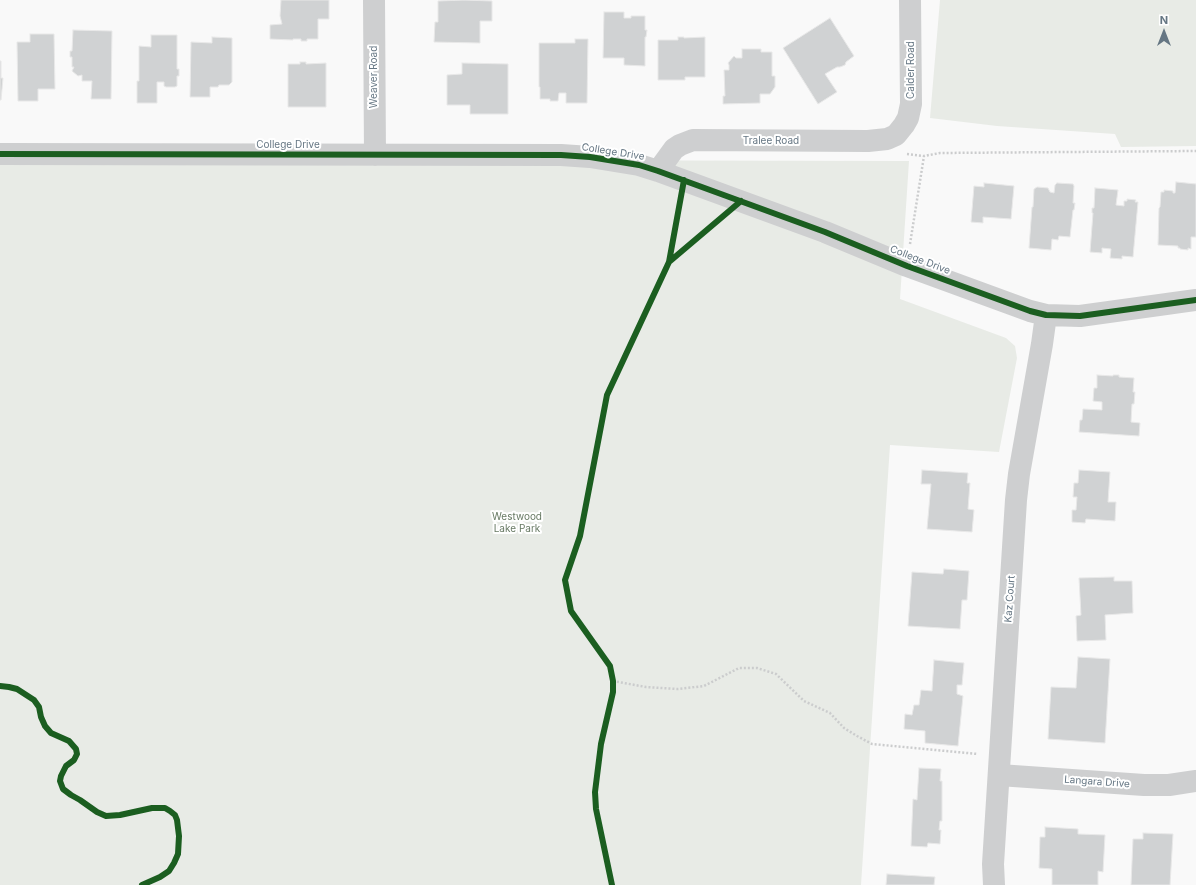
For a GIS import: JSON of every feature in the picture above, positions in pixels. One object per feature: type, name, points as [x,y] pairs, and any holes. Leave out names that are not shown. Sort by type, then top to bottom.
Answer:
[{"type":"street","name":"Weaver Road","points":[[374,0],[375,155]]},
{"type":"street","name":"Calder Road","points":[[900,144],[911,104],[910,0]]},
{"type":"street","name":"Tralee Road","points":[[658,170],[674,149],[693,140],[868,141],[887,139],[900,144]]},
{"type":"street","name":"College Drive","points":[[0,154],[577,156],[618,161],[658,170],[824,232],[907,266],[1030,311],[1046,315],[1088,315],[1196,300]]},
{"type":"street","name":"Kaz Court","points":[[994,885],[993,864],[1016,500],[1019,474],[1041,352],[1046,315]]},
{"type":"street","name":"Langara Drive","points":[[999,775],[1144,784],[1169,784],[1196,781]]},
{"type":"path","points":[[900,144],[924,156],[940,153],[1196,152]]},
{"type":"path","points":[[907,266],[924,156]]},
{"type":"path","points":[[613,681],[646,687],[678,689],[704,686],[739,668],[757,668],[776,674],[804,701],[830,713],[844,728],[872,744],[983,754]]},
{"type":"green space","points":[[940,0],[1196,0],[1196,146],[1121,147],[1115,134],[997,126],[930,118]]},
{"type":"green space","name":"Westwood Lake Park","points":[[0,159],[909,161],[900,299],[1006,338],[1015,346],[1017,358],[999,452],[890,445],[861,885],[0,885]]},
{"type":"building","points":[[281,0],[329,0],[329,19],[318,19],[318,39],[307,39],[307,41],[301,41],[301,39],[270,39],[270,25],[282,24],[280,16]]},
{"type":"building","points":[[438,1],[492,1],[492,21],[480,21],[480,43],[434,42],[435,22],[438,22]]},
{"type":"building","points":[[604,12],[624,12],[624,18],[631,18],[631,16],[645,16],[645,30],[647,30],[645,37],[645,66],[624,65],[624,58],[603,58]]},
{"type":"building","points":[[830,18],[854,56],[846,62],[845,65],[837,67],[825,74],[837,92],[818,104],[783,48]]},
{"type":"building","points":[[73,30],[112,31],[111,99],[91,99],[92,81],[82,81],[82,75],[78,76],[72,71],[74,67],[72,67],[72,57],[70,57],[70,51],[72,51]]},
{"type":"building","points":[[30,34],[54,34],[55,89],[38,89],[38,101],[18,101],[17,42],[30,42]]},
{"type":"building","points":[[151,35],[177,35],[177,69],[179,69],[179,76],[177,76],[177,86],[166,87],[164,86],[164,82],[157,82],[157,103],[137,103],[137,81],[139,81],[139,46],[151,47]]},
{"type":"building","points":[[212,37],[232,38],[232,82],[229,85],[210,87],[210,97],[190,97],[191,42],[212,43]]},
{"type":"building","points":[[678,37],[705,37],[705,77],[685,77],[685,80],[658,80],[658,40],[678,40]]},
{"type":"building","points":[[575,39],[588,39],[587,103],[566,103],[566,93],[559,93],[558,101],[540,99],[539,43],[575,43]]},
{"type":"building","points":[[742,49],[761,49],[761,52],[772,52],[772,76],[775,76],[775,87],[770,94],[760,94],[760,103],[723,104],[723,96],[725,96],[724,70],[729,70],[728,63],[734,56],[736,58],[742,58]]},
{"type":"building","points":[[0,61],[1,78],[3,78],[1,100],[0,100]]},
{"type":"building","points":[[300,62],[306,62],[306,64],[326,63],[326,107],[288,107],[288,64],[300,64]]},
{"type":"building","points":[[462,63],[508,64],[508,114],[470,114],[470,105],[447,105],[447,75],[462,74]]},
{"type":"building","points":[[1176,182],[1196,184],[1196,237],[1191,237],[1191,249],[1188,248],[1188,250],[1180,249],[1178,246],[1158,245],[1161,192],[1164,192],[1164,190],[1173,191],[1173,193],[1175,193]]},
{"type":"building","points":[[984,183],[1014,186],[1011,219],[983,217],[983,223],[971,222],[974,186],[984,187]]},
{"type":"building","points":[[1057,183],[1073,184],[1074,186],[1073,203],[1075,203],[1070,237],[1059,236],[1058,240],[1052,239],[1051,250],[1029,248],[1034,189],[1037,187],[1048,188],[1050,192],[1054,193],[1055,185]]},
{"type":"building","points":[[1095,188],[1118,190],[1116,205],[1124,206],[1124,201],[1127,201],[1127,199],[1136,200],[1135,202],[1138,202],[1133,257],[1122,256],[1122,259],[1110,258],[1111,249],[1102,248],[1102,253],[1090,252],[1093,213],[1092,208],[1094,208]]},
{"type":"building","points":[[1097,375],[1119,375],[1119,377],[1134,378],[1133,392],[1135,392],[1134,404],[1132,404],[1131,422],[1140,423],[1139,436],[1079,432],[1083,409],[1102,410],[1102,402],[1093,401],[1094,388],[1097,388]]},
{"type":"building","points":[[922,470],[968,473],[967,483],[970,483],[968,509],[974,510],[972,532],[927,529],[931,484],[921,484]]},
{"type":"building","points":[[1079,470],[1110,472],[1108,502],[1116,502],[1115,521],[1086,519],[1085,523],[1072,522],[1072,510],[1076,510],[1077,497],[1073,497],[1074,483],[1078,483]]},
{"type":"building","points":[[944,569],[969,571],[967,600],[962,600],[960,629],[908,626],[912,572],[943,574]]},
{"type":"building","points":[[1114,577],[1114,581],[1132,581],[1133,613],[1105,615],[1106,640],[1077,641],[1076,616],[1081,615],[1079,578]]},
{"type":"building","points":[[1078,657],[1110,659],[1105,743],[1048,739],[1051,687],[1076,688]]},
{"type":"building","points":[[934,660],[964,663],[962,685],[957,685],[957,694],[963,696],[958,746],[925,743],[925,731],[904,729],[905,714],[912,715],[914,705],[919,705],[921,690],[932,691]]},
{"type":"building","points":[[919,768],[941,769],[940,781],[942,781],[942,821],[940,821],[939,830],[941,830],[940,844],[928,843],[927,847],[911,846],[913,799],[917,800]]},
{"type":"building","points":[[1045,827],[1078,829],[1078,834],[1105,835],[1103,872],[1098,871],[1098,885],[1052,885],[1052,869],[1039,868],[1040,837],[1045,837]]},
{"type":"building","points":[[1143,833],[1173,834],[1170,885],[1131,885],[1133,839],[1143,839]]},
{"type":"building","points":[[887,874],[935,877],[934,885],[886,885]]},
{"type":"cycle path","points":[[0,154],[561,155],[590,157],[639,165],[658,171],[825,232],[907,266],[1030,311],[1046,315],[1080,316],[1196,300]]},
{"type":"cycle path","points":[[612,885],[596,809],[595,792],[601,744],[613,692],[613,681],[610,666],[571,611],[565,580],[580,536],[607,395],[669,262],[684,180]]},
{"type":"cycle path","points":[[669,262],[741,201]]},
{"type":"cycle path","points":[[0,686],[17,689],[34,700],[39,707],[45,726],[51,733],[69,741],[76,749],[77,754],[74,760],[66,766],[60,781],[63,789],[71,795],[97,812],[106,816],[120,815],[152,808],[165,808],[175,815],[179,836],[178,854],[174,863],[169,871],[142,885]]}]
